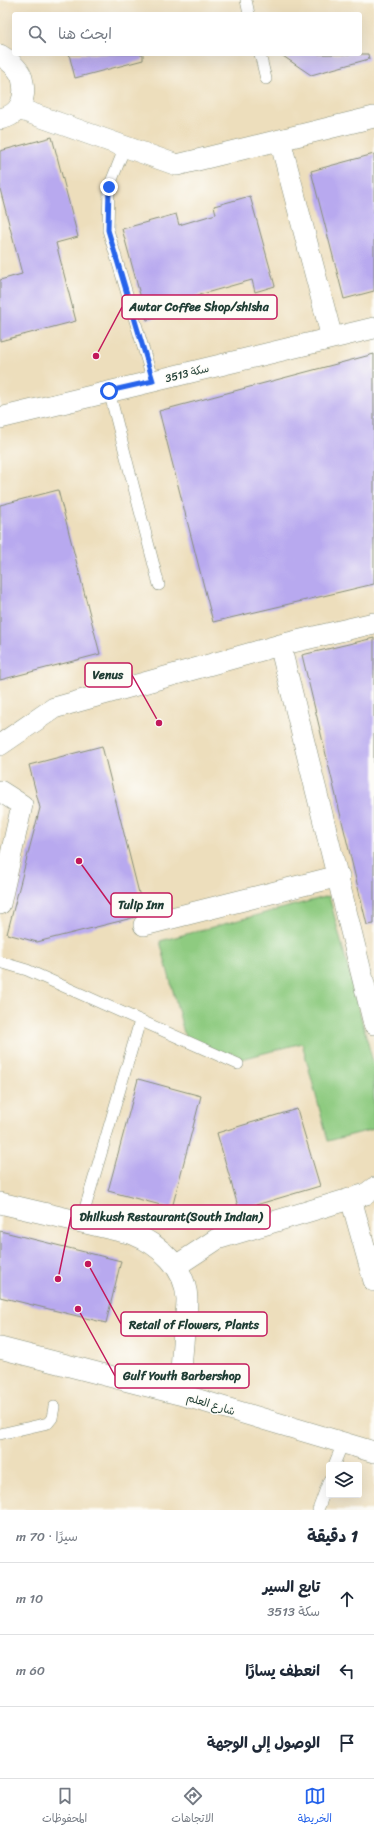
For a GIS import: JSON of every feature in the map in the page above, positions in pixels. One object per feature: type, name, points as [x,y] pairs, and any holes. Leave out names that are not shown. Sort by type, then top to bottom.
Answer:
[{"type":"street","points":[[0,55],[11,62],[22,77],[23,96],[19,109],[13,115],[0,119]]},
{"type":"street","points":[[19,109],[177,165],[374,117]]},
{"type":"street","points":[[280,140],[332,338]]},
{"type":"street","name":"سكة 3513","points":[[0,418],[374,328]]},
{"type":"street","points":[[0,745],[54,708],[280,645],[374,623]]},
{"type":"street","points":[[280,645],[374,1024]]},
{"type":"street","points":[[0,790],[22,805],[0,904]]},
{"type":"street","points":[[144,925],[338,876]]},
{"type":"street","points":[[176,1266],[217,1239],[351,1199],[366,1194],[374,1188]]},
{"type":"street","points":[[351,1199],[374,1281]]},
{"type":"street","points":[[0,1203],[133,1234],[148,1240],[162,1250],[176,1266],[183,1280],[187,1298],[179,1394]]},
{"type":"street","name":"شارع العلم","points":[[0,1348],[179,1394],[374,1452]]},
{"type":"lane","points":[[246,0],[249,12]]},
{"type":"lane","points":[[260,56],[266,79]]},
{"type":"lane","points":[[125,147],[109,187],[108,230],[153,381]]},
{"type":"lane","points":[[109,391],[159,585]]},
{"type":"lane","points":[[0,962],[27,970],[238,1064]]},
{"type":"lane","points":[[81,1222],[140,1021]]},
{"type":"lane","points":[[0,1434],[48,1423],[52,1418],[54,1407]]},
{"type":"lane","points":[[335,1462],[343,1443]]},
{"type":"lane","points":[[318,1510],[326,1488]]},
{"type":"green space","points":[[329,896],[374,1066],[374,1129],[328,1141],[302,1043],[238,1060],[185,1037],[160,941]]},
{"type":"building","points":[[362,54],[368,54],[369,59],[311,75],[283,56],[362,56]]},
{"type":"building","points":[[70,56],[143,56],[143,60],[75,78]]},
{"type":"building","points":[[52,137],[78,237],[56,243],[76,321],[0,341],[0,280],[22,274],[0,189],[0,151]]},
{"type":"building","points":[[374,154],[374,291],[344,299],[311,171]]},
{"type":"building","points":[[250,196],[275,286],[255,292],[252,280],[181,300],[184,310],[147,320],[122,229],[176,214],[179,225],[216,214],[214,206]]},
{"type":"building","points":[[374,354],[374,584],[213,622],[159,411]]},
{"type":"building","points":[[58,490],[100,654],[0,680],[0,505]]},
{"type":"building","points":[[374,638],[374,924],[367,925],[302,655]]},
{"type":"building","points":[[102,746],[144,913],[136,917],[37,942],[7,934],[40,808],[29,765]]},
{"type":"building","points":[[138,1079],[201,1096],[172,1208],[108,1191]]},
{"type":"building","points":[[297,1109],[320,1186],[239,1210],[217,1133]]},
{"type":"building","points":[[0,1231],[121,1261],[106,1323],[0,1297]]},
{"type":"place","name":"Awtar Coffee Shop/shisha","points":[[96,356]]},
{"type":"place","name":"Venus","points":[[159,723]]},
{"type":"place","name":"Tulip Inn","points":[[79,861]]},
{"type":"place","name":"Retail of Flowers, Plants","points":[[88,1264]]},
{"type":"place","name":"Dhilkush Restaurant(South Indian)","points":[[58,1279]]},
{"type":"place","name":"Gulf Youth Barbershop","points":[[78,1309]]},
{"type":"route","points":[[109,187],[108,230],[153,381],[109,391]]}]
